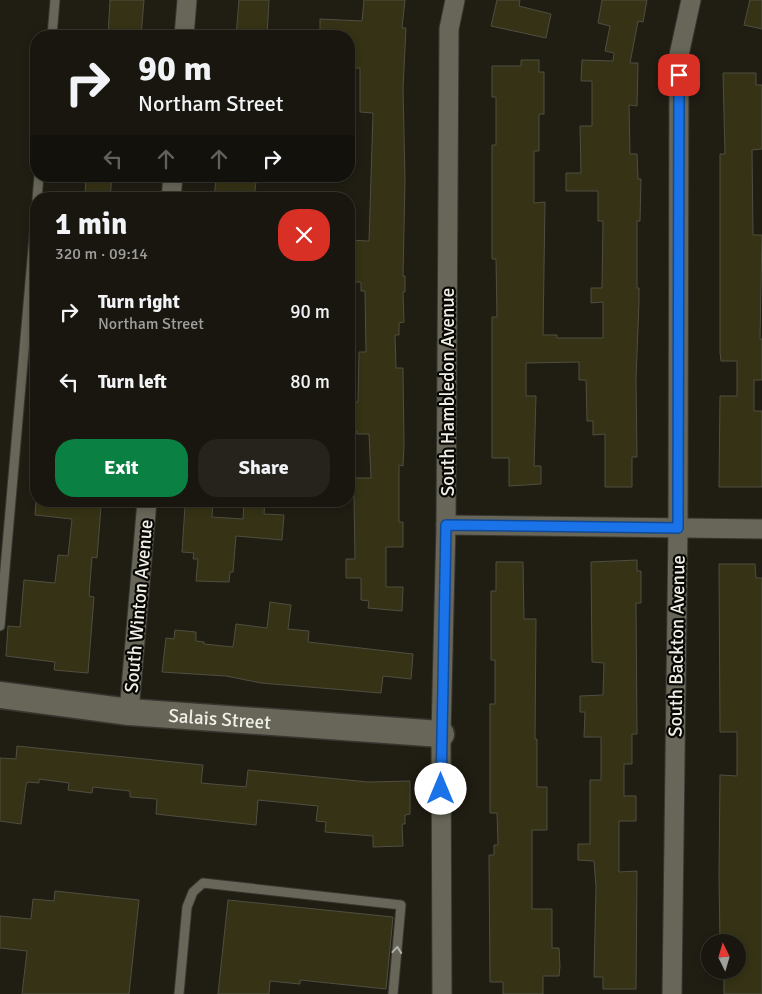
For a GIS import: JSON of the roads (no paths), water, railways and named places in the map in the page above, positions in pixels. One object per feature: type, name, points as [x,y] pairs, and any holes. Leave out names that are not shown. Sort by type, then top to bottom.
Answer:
[{"type":"street","points":[[184,30],[187,0]]},
{"type":"street","name":"South Hambledon Avenue","points":[[442,994],[441,734],[446,525],[449,29],[455,0]]},
{"type":"street","name":"South Backton Avenue","points":[[672,994],[678,528],[679,55],[691,0]]},
{"type":"street","name":"South Winton Avenue","points":[[130,712],[146,507]]},
{"type":"street","points":[[446,525],[762,529]]},
{"type":"street","name":"Salais Street","points":[[0,695],[130,712],[441,734]]},
{"type":"lane","points":[[52,30],[55,0]]},
{"type":"lane","points":[[0,626],[30,282]]},
{"type":"lane","points":[[179,994],[187,907],[193,892],[203,883],[401,905],[393,994]]}]
